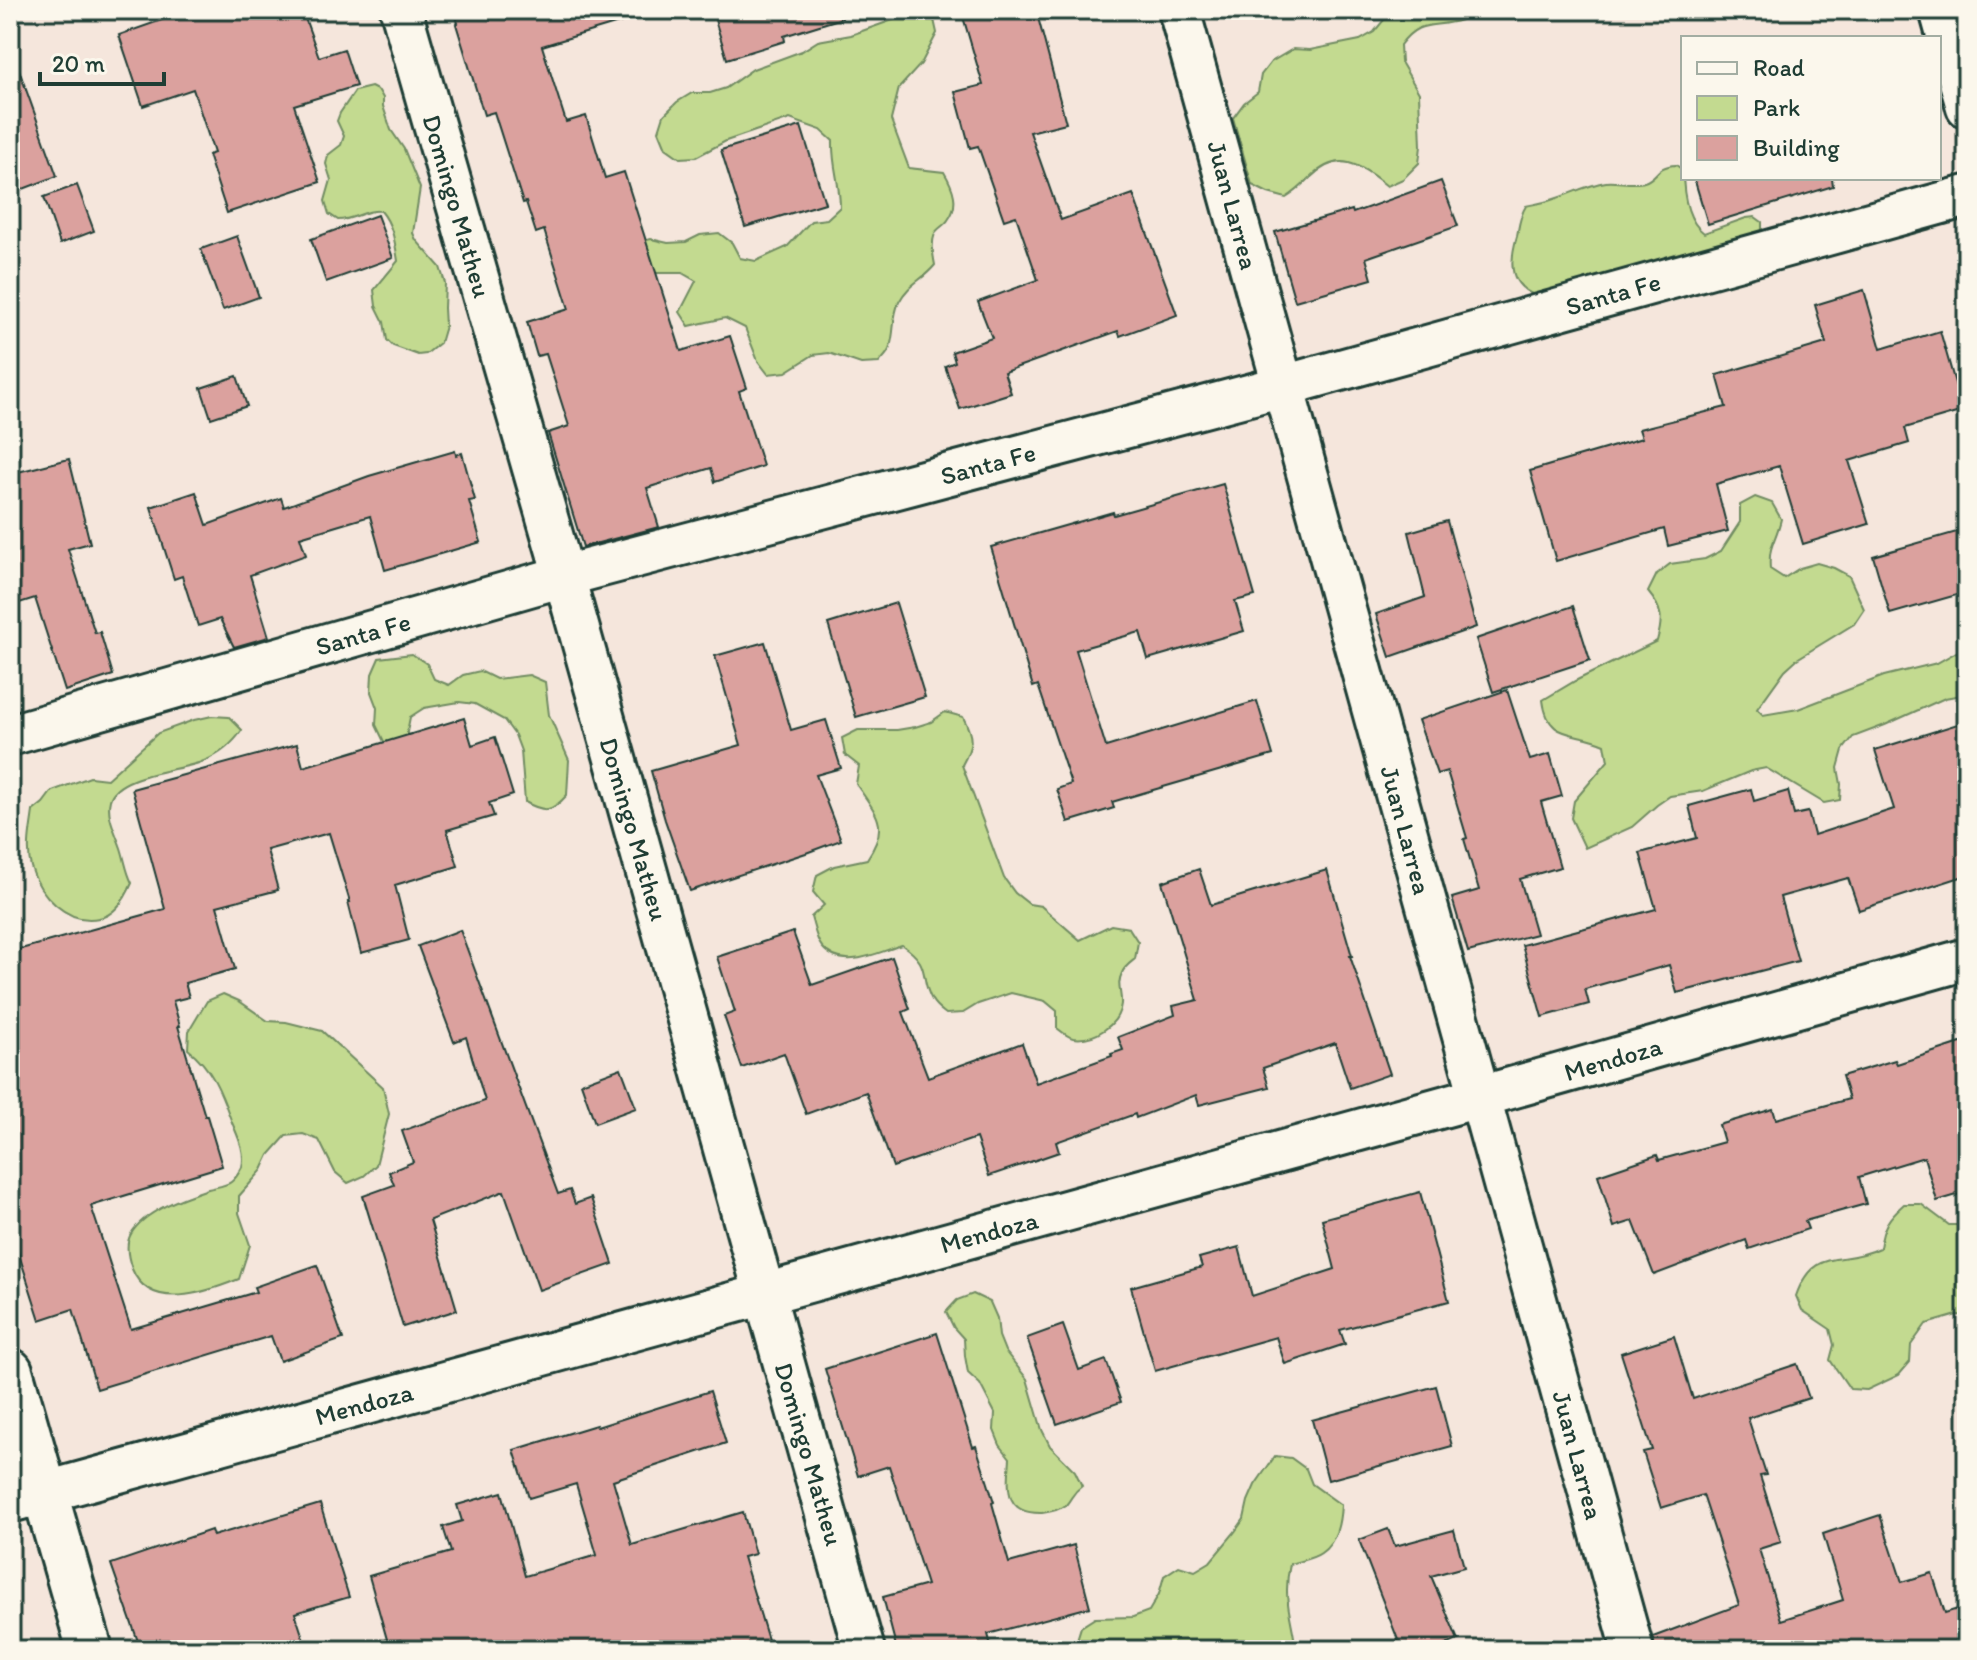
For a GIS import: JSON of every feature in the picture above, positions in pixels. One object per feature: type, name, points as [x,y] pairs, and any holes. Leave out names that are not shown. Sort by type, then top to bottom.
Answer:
[{"type":"street","name":"Domingo Matheu","points":[[401,10],[564,576],[864,1650]]},
{"type":"street","name":"Juan Larrea","points":[[1179,10],[1633,1650]]},
{"type":"street","points":[[1940,10],[1967,107]]},
{"type":"street","name":"Santa Fe","points":[[10,735],[564,576],[1283,386],[1967,196]]},
{"type":"street","name":"Mendoza","points":[[27,1497],[1479,1097],[1967,959]]},
{"type":"street","points":[[10,1371],[27,1497],[90,1650]]},
{"type":"green space","points":[[913,10],[933,15],[937,33],[921,64],[899,88],[891,120],[909,168],[944,172],[952,190],[952,214],[934,237],[935,265],[907,290],[899,302],[889,349],[879,363],[861,364],[829,353],[813,355],[786,372],[768,374],[758,361],[745,328],[725,318],[689,326],[680,312],[696,281],[682,273],[649,273],[634,243],[651,239],[668,243],[686,242],[700,235],[719,233],[732,243],[740,258],[756,261],[787,247],[811,221],[827,219],[840,207],[833,141],[821,130],[790,119],[726,141],[696,157],[680,158],[666,148],[659,131],[664,115],[692,93],[710,93],[726,88],[753,69],[802,51],[818,41],[851,35]]},
{"type":"green space","points":[[1392,10],[1462,10],[1461,20],[1420,28],[1400,45],[1401,62],[1419,93],[1419,163],[1403,179],[1387,186],[1359,167],[1341,162],[1321,169],[1286,198],[1252,185],[1233,118],[1244,103],[1258,92],[1261,75],[1271,62],[1293,49],[1310,50],[1360,40],[1374,32]]},
{"type":"green space","points":[[371,87],[379,91],[383,98],[391,130],[404,149],[420,188],[413,233],[440,267],[445,283],[445,326],[440,343],[426,354],[418,355],[393,346],[387,340],[384,322],[376,306],[374,290],[398,261],[393,234],[385,216],[381,211],[376,211],[338,220],[329,214],[325,201],[331,180],[326,164],[328,155],[341,145],[344,136],[337,121],[340,113],[355,91]]},
{"type":"green space","points":[[1676,165],[1681,169],[1689,213],[1704,233],[1755,217],[1762,222],[1759,239],[1540,297],[1522,287],[1512,265],[1520,220],[1526,206],[1599,183],[1644,182],[1664,168]]},
{"type":"green space","points":[[1755,497],[1772,503],[1781,519],[1771,548],[1770,569],[1784,578],[1800,568],[1817,563],[1834,568],[1849,576],[1864,609],[1854,624],[1797,659],[1785,670],[1757,709],[1763,715],[1798,709],[1884,676],[1937,663],[1967,646],[1967,694],[1945,698],[1853,737],[1843,750],[1838,768],[1840,800],[1824,803],[1766,768],[1703,791],[1670,796],[1632,827],[1585,848],[1571,818],[1574,801],[1608,761],[1605,744],[1557,729],[1546,713],[1543,700],[1657,641],[1660,615],[1657,604],[1648,592],[1657,574],[1670,564],[1705,559],[1721,551],[1740,522],[1740,505]]},
{"type":"green space","points":[[412,654],[427,664],[434,679],[449,685],[463,675],[480,671],[496,679],[529,675],[545,682],[549,715],[569,760],[567,795],[562,801],[548,809],[525,802],[521,751],[515,735],[504,720],[475,704],[459,702],[424,708],[410,717],[407,750],[390,754],[376,725],[377,708],[371,692],[372,674],[379,658]]},
{"type":"green space","points":[[945,712],[963,717],[969,731],[970,747],[962,765],[1004,878],[1015,893],[1029,904],[1041,906],[1080,940],[1111,925],[1129,928],[1138,942],[1135,959],[1120,977],[1121,1004],[1116,1019],[1097,1034],[1069,1037],[1057,1028],[1057,1011],[1045,1001],[1011,993],[978,1004],[963,1013],[946,1014],[932,1000],[918,959],[902,945],[850,959],[830,954],[818,941],[811,917],[824,905],[813,892],[817,875],[834,866],[867,859],[879,829],[875,812],[856,784],[859,766],[845,755],[842,738],[858,730],[915,727],[931,722]]},
{"type":"green space","points":[[212,716],[229,717],[242,730],[226,748],[204,761],[137,778],[115,791],[110,800],[110,818],[132,883],[120,905],[105,916],[87,919],[76,917],[56,905],[40,887],[31,867],[29,846],[33,811],[52,791],[90,777],[107,779],[158,733]]},
{"type":"green space","points":[[223,994],[268,1021],[322,1031],[383,1087],[389,1114],[376,1165],[364,1176],[348,1183],[335,1172],[319,1140],[303,1134],[286,1136],[239,1196],[239,1213],[250,1245],[239,1279],[196,1293],[165,1295],[140,1283],[132,1269],[128,1251],[131,1234],[145,1218],[165,1206],[229,1183],[242,1167],[240,1143],[219,1090],[210,1072],[188,1049],[189,1031],[207,1001]]},
{"type":"green space","points":[[1904,1204],[1921,1204],[1949,1225],[1967,1225],[1967,1316],[1957,1315],[1926,1324],[1911,1345],[1910,1362],[1899,1375],[1867,1390],[1850,1389],[1830,1360],[1834,1345],[1830,1329],[1802,1310],[1796,1296],[1803,1280],[1820,1263],[1880,1248],[1887,1223]]},
{"type":"green space","points":[[973,1294],[990,1302],[1005,1351],[1027,1379],[1050,1446],[1075,1471],[1082,1486],[1066,1505],[1058,1509],[1029,1512],[1014,1504],[1011,1497],[1010,1458],[994,1430],[995,1413],[980,1384],[968,1373],[964,1339],[946,1312],[957,1300]]},
{"type":"green space","points":[[1275,1456],[1291,1458],[1306,1469],[1312,1484],[1341,1505],[1337,1531],[1331,1543],[1314,1557],[1290,1564],[1287,1598],[1296,1650],[1092,1650],[1076,1643],[1081,1627],[1095,1618],[1133,1617],[1149,1611],[1159,1594],[1164,1576],[1179,1566],[1195,1571],[1210,1562],[1244,1519],[1255,1485]]},
{"type":"building","points":[[190,10],[302,10],[319,57],[344,49],[356,86],[294,105],[320,182],[227,213],[208,155],[214,153],[193,89],[143,106],[119,35]]},
{"type":"building","points":[[454,10],[633,10],[635,18],[542,46],[566,122],[586,116],[605,178],[624,172],[681,351],[730,336],[747,388],[739,391],[763,466],[715,482],[711,468],[647,488],[659,527],[583,547],[548,433],[569,426],[546,354],[537,356],[527,322],[569,309],[544,230],[536,233],[526,202],[523,203],[494,112],[484,115]]},
{"type":"building","points":[[712,10],[841,10],[842,18],[784,36],[785,41],[727,59]]},
{"type":"building","points":[[961,10],[1036,10],[1066,123],[1030,132],[1061,220],[1133,194],[1177,315],[1120,336],[1118,331],[1004,372],[1011,393],[960,409],[945,366],[955,362],[952,352],[992,338],[978,302],[1038,280],[1016,216],[1004,220],[978,146],[970,148],[955,92],[983,85]]},
{"type":"building","points":[[14,56],[57,176],[10,194],[10,57]]},
{"type":"building","points":[[801,126],[825,203],[745,227],[721,150]]},
{"type":"building","points":[[1695,180],[1832,180],[1833,186],[1708,224]]},
{"type":"building","points":[[1441,181],[1458,226],[1366,258],[1372,279],[1295,301],[1275,232],[1352,210],[1353,213]]},
{"type":"building","points":[[77,185],[94,231],[60,244],[44,197]]},
{"type":"building","points":[[377,215],[393,258],[326,282],[311,239]]},
{"type":"building","points":[[237,236],[259,297],[223,310],[201,249]]},
{"type":"building","points":[[1864,290],[1881,349],[1940,331],[1963,411],[1905,428],[1909,443],[1849,461],[1869,524],[1803,544],[1779,466],[1716,484],[1728,531],[1668,546],[1664,529],[1556,561],[1530,471],[1642,438],[1639,429],[1726,407],[1717,375],[1826,343],[1815,305]]},
{"type":"building","points":[[237,376],[247,406],[211,418],[201,388]]},
{"type":"building","points":[[455,451],[456,455],[462,453],[475,500],[469,501],[481,542],[385,570],[370,516],[300,537],[306,555],[250,575],[269,637],[234,647],[220,619],[198,626],[182,576],[174,579],[151,507],[196,492],[207,525],[281,498],[284,507],[369,476]]},
{"type":"building","points":[[69,459],[90,543],[68,549],[95,633],[100,632],[113,675],[65,691],[35,598],[10,606],[10,474]]},
{"type":"building","points":[[1223,484],[1255,596],[1235,601],[1244,631],[1148,659],[1140,632],[1076,650],[1106,747],[1257,701],[1273,755],[1112,802],[1114,808],[1068,822],[1057,789],[1071,784],[1038,685],[1033,687],[991,547]]},
{"type":"building","points":[[1447,521],[1476,627],[1390,657],[1376,614],[1425,597],[1409,532]]},
{"type":"building","points":[[1967,529],[1967,592],[1890,614],[1873,556]]},
{"type":"building","points":[[896,603],[925,697],[856,717],[828,624]]},
{"type":"building","points":[[1573,606],[1590,660],[1493,692],[1476,639]]},
{"type":"building","points":[[765,642],[791,730],[826,720],[841,768],[816,775],[841,840],[690,891],[651,771],[741,745],[715,656]]},
{"type":"building","points":[[1507,690],[1530,760],[1550,754],[1562,796],[1541,802],[1560,867],[1520,879],[1536,934],[1468,952],[1452,898],[1479,890],[1447,771],[1437,774],[1418,720]]},
{"type":"building","points":[[464,718],[472,745],[495,737],[513,795],[489,803],[494,816],[447,830],[458,866],[395,885],[409,940],[361,953],[350,902],[329,833],[267,850],[278,890],[217,906],[235,969],[185,983],[189,997],[173,1001],[222,1166],[91,1206],[131,1329],[256,1292],[254,1287],[317,1265],[343,1339],[280,1361],[271,1336],[97,1389],[73,1309],[40,1320],[14,1239],[18,1237],[10,1209],[10,952],[165,909],[132,789],[297,744],[303,767]]},
{"type":"building","points":[[1967,721],[1967,875],[1859,910],[1848,878],[1780,897],[1798,961],[1677,993],[1669,965],[1585,989],[1589,1004],[1542,1017],[1522,945],[1656,909],[1640,853],[1697,838],[1689,806],[1751,789],[1754,801],[1788,791],[1794,815],[1808,812],[1814,835],[1894,809],[1875,750]]},
{"type":"building","points":[[1199,869],[1211,905],[1327,870],[1350,956],[1390,1074],[1350,1088],[1335,1043],[1263,1068],[1269,1087],[1199,1105],[1196,1095],[1136,1118],[1135,1114],[1056,1142],[1059,1152],[989,1176],[976,1138],[893,1167],[866,1092],[806,1114],[784,1053],[742,1068],[724,1016],[735,1012],[717,957],[793,932],[812,985],[892,957],[910,1009],[903,1012],[928,1077],[1022,1043],[1036,1083],[1112,1056],[1123,1050],[1118,1037],[1175,1015],[1173,1006],[1198,1000],[1162,882]]},
{"type":"building","points":[[460,930],[558,1194],[570,1190],[575,1204],[591,1198],[613,1264],[539,1290],[504,1191],[430,1220],[457,1310],[403,1327],[363,1196],[394,1185],[389,1172],[413,1162],[402,1131],[485,1101],[466,1037],[454,1042],[418,946]]},
{"type":"building","points":[[1967,1041],[1967,1192],[1937,1201],[1924,1157],[1859,1177],[1866,1204],[1805,1221],[1808,1229],[1749,1249],[1746,1240],[1654,1275],[1633,1221],[1614,1227],[1598,1175],[1657,1155],[1659,1160],[1724,1142],[1719,1125],[1773,1109],[1776,1119],[1849,1099],[1842,1076],[1895,1060],[1897,1064]]},
{"type":"building","points":[[621,1068],[636,1108],[595,1123],[581,1083]]},
{"type":"building","points":[[1420,1192],[1449,1301],[1340,1330],[1345,1344],[1285,1364],[1276,1337],[1155,1371],[1131,1287],[1202,1267],[1199,1258],[1239,1247],[1252,1296],[1335,1269],[1322,1219]]},
{"type":"building","points":[[1063,1325],[1079,1370],[1106,1360],[1121,1402],[1057,1424],[1027,1338]]},
{"type":"building","points":[[937,1333],[994,1502],[1009,1563],[1074,1545],[1090,1607],[988,1634],[992,1650],[897,1650],[883,1597],[927,1585],[889,1466],[858,1476],[825,1369]]},
{"type":"building","points":[[1674,1336],[1693,1399],[1797,1364],[1809,1398],[1748,1418],[1766,1475],[1760,1476],[1781,1542],[1759,1549],[1781,1620],[1843,1600],[1823,1534],[1880,1515],[1902,1582],[1932,1573],[1945,1613],[1967,1606],[1967,1640],[1938,1650],[1655,1650],[1653,1637],[1739,1605],[1703,1495],[1661,1508],[1643,1452],[1652,1450],[1621,1353]]},
{"type":"building","points":[[1436,1386],[1452,1446],[1328,1480],[1312,1420]]},
{"type":"building","points":[[710,1391],[726,1443],[613,1480],[632,1545],[743,1512],[755,1554],[743,1557],[771,1650],[403,1650],[400,1640],[388,1643],[369,1576],[451,1552],[443,1527],[462,1521],[457,1505],[502,1492],[525,1576],[597,1555],[576,1484],[529,1498],[514,1450]]},
{"type":"building","points":[[320,1504],[349,1597],[295,1613],[307,1650],[141,1650],[111,1564],[211,1530],[213,1536]]},
{"type":"building","points":[[1388,1529],[1395,1546],[1454,1530],[1464,1567],[1431,1576],[1458,1640],[1434,1650],[1402,1650],[1359,1540]]}]
